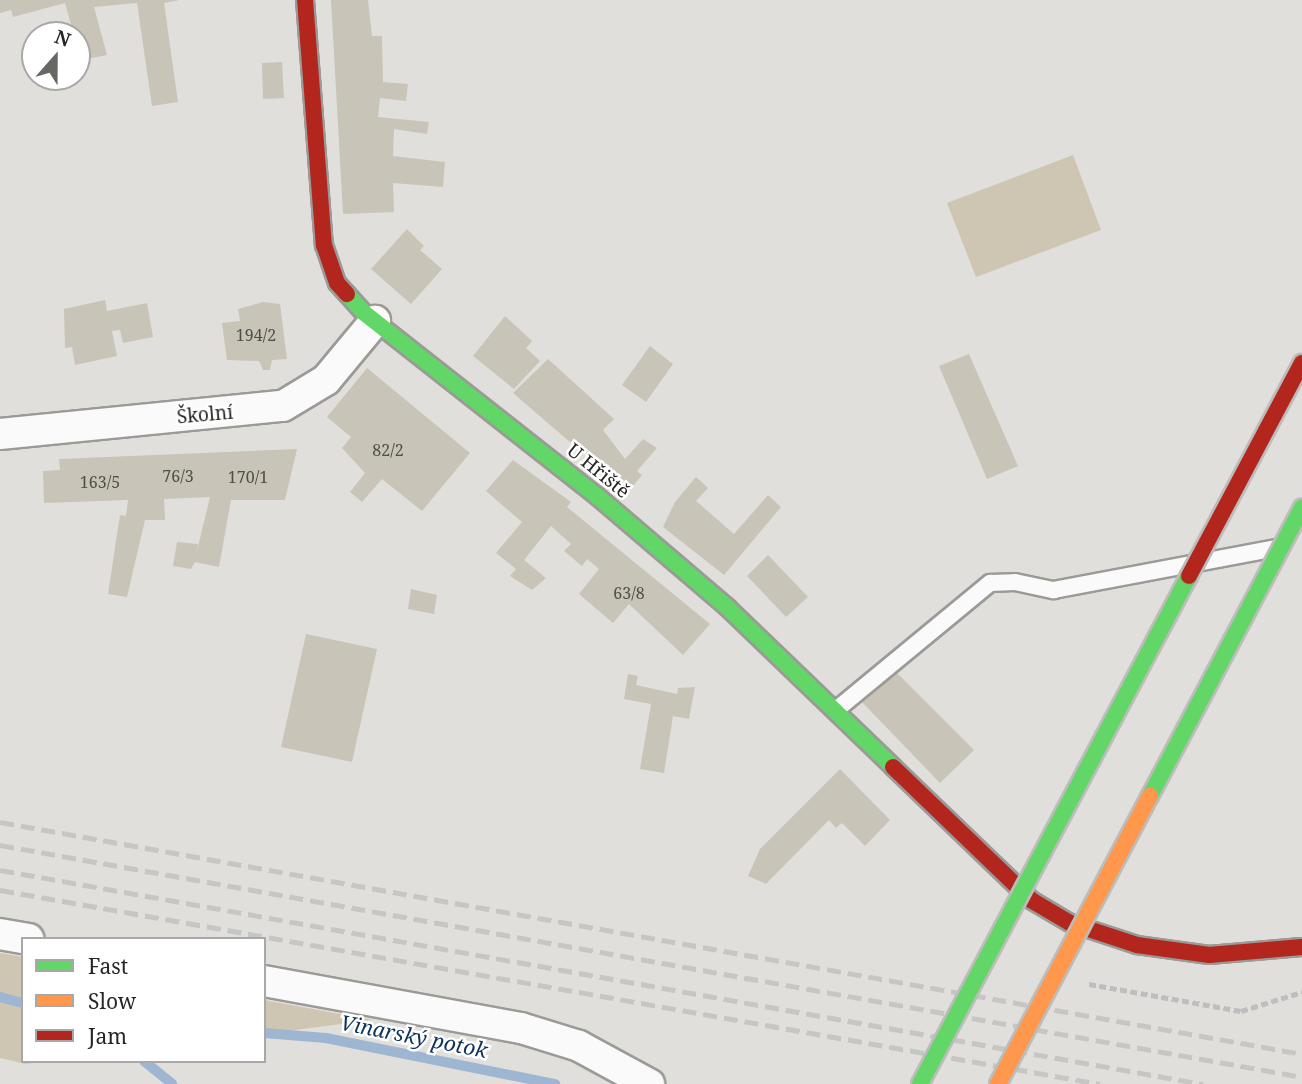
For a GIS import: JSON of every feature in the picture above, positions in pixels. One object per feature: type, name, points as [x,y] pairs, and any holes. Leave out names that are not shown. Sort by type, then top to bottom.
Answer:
[{"type":"main road","name":"U Hřiště","points":[[305,0],[324,245],[337,283],[375,321],[597,496],[836,710],[1031,900],[1070,923],[1137,945],[1209,954],[1302,947]]},
{"type":"main road","points":[[920,1084],[1302,363]]},
{"type":"main road","points":[[998,1084],[1302,508]]},
{"type":"street","name":"Školní","points":[[0,434],[283,406],[326,380],[375,321]]},
{"type":"street","points":[[0,933],[21,937]]},
{"type":"street","points":[[266,981],[521,1028],[579,1046],[649,1084]]},
{"type":"lane","points":[[836,710],[990,583],[1014,582],[1054,590],[1302,543]]},
{"type":"path","points":[[1083,982],[1241,1010],[1302,992]]},
{"type":"shaded area","points":[[1073,155],[1101,230],[976,277],[947,203]]},
{"type":"shaded area","points":[[0,953],[21,957],[21,1063],[0,1058]]},
{"type":"shaded area","points":[[266,1000],[372,1020],[266,1034]]},
{"type":"building","points":[[0,0],[179,0],[164,3],[178,102],[152,106],[137,3],[94,7],[107,55],[91,58],[91,21],[70,21],[65,3],[13,17],[11,10],[0,13]]},
{"type":"building","points":[[331,0],[368,0],[372,36],[382,36],[383,82],[408,84],[406,101],[380,98],[378,117],[429,122],[427,134],[394,129],[393,156],[445,162],[443,187],[393,183],[394,212],[343,214]]},
{"type":"building","points":[[282,62],[284,98],[263,99],[262,63]]},
{"type":"building","points":[[407,229],[424,246],[420,250],[442,269],[411,304],[371,269]]},
{"type":"building","points":[[105,300],[107,311],[147,303],[153,337],[123,343],[120,330],[112,331],[117,356],[75,365],[72,347],[65,348],[64,309]]},
{"type":"building","points":[[263,302],[280,304],[287,359],[272,360],[270,370],[263,370],[259,361],[227,360],[222,323],[240,321],[238,309]]},
{"type":"building","points":[[505,316],[532,341],[526,348],[540,361],[514,389],[473,356]]},
{"type":"building","points":[[650,346],[673,364],[646,402],[622,385]]},
{"type":"building","points":[[969,354],[1018,466],[987,479],[939,366]]},
{"type":"building","points":[[548,359],[614,419],[603,430],[625,459],[643,439],[657,448],[637,471],[642,475],[628,492],[513,393]]},
{"type":"building","points":[[367,368],[470,453],[422,511],[382,479],[362,502],[350,492],[365,473],[342,448],[351,437],[327,417]]},
{"type":"building","points":[[297,449],[285,500],[231,500],[219,567],[195,562],[191,569],[173,566],[177,542],[198,544],[196,555],[210,497],[164,499],[165,520],[145,520],[127,597],[108,594],[120,515],[126,516],[128,500],[44,503],[43,471],[60,470],[59,459]]},
{"type":"building","points":[[513,460],[571,502],[567,507],[710,624],[683,655],[629,604],[613,623],[579,594],[599,569],[587,559],[582,566],[564,551],[571,544],[551,526],[524,560],[546,578],[532,590],[510,576],[516,569],[496,553],[522,522],[486,491]]},
{"type":"building","points":[[696,477],[708,488],[696,501],[734,534],[768,495],[781,507],[724,575],[663,527],[675,502]]},
{"type":"building","points":[[768,555],[808,597],[786,617],[747,576]]},
{"type":"building","points":[[411,589],[437,595],[434,614],[408,609]]},
{"type":"building","points":[[306,634],[377,649],[352,762],[281,747]]},
{"type":"building","points":[[893,669],[974,750],[940,783],[860,700]]},
{"type":"building","points":[[628,674],[638,676],[636,685],[677,694],[678,688],[695,687],[689,719],[673,716],[664,773],[640,769],[651,704],[624,699]]},
{"type":"building","points":[[840,769],[890,820],[865,846],[842,823],[836,828],[829,820],[766,884],[748,876],[760,849]]},
{"type":"waterway","name":"Vinarský potok","points":[[0,997],[21,1002]]},
{"type":"waterway","name":"Vinarský potok","points":[[266,1033],[326,1038],[555,1084]]},
{"type":"waterway","points":[[146,1063],[172,1084]]},
{"type":"railway","points":[[0,822],[1302,1054]]},
{"type":"railway","points":[[0,845],[1302,1077]]},
{"type":"railway","points":[[0,870],[1203,1084]]},
{"type":"railway","points":[[0,890],[1100,1084]]},
{"type":"traffic: fast","points":[[347,294],[363,312],[597,496],[728,608],[893,767]]},
{"type":"traffic: fast","points":[[1150,796],[1302,508]]},
{"type":"traffic: fast","points":[[920,1084],[1189,576]]},
{"type":"traffic: jam","points":[[305,0],[324,245],[337,283],[347,294]]},
{"type":"traffic: jam","points":[[1189,576],[1302,363]]},
{"type":"traffic: jam","points":[[893,767],[1031,900],[1070,923],[1137,945],[1209,955],[1302,947]]},
{"type":"traffic: slow","points":[[998,1084],[1150,796]]}]
